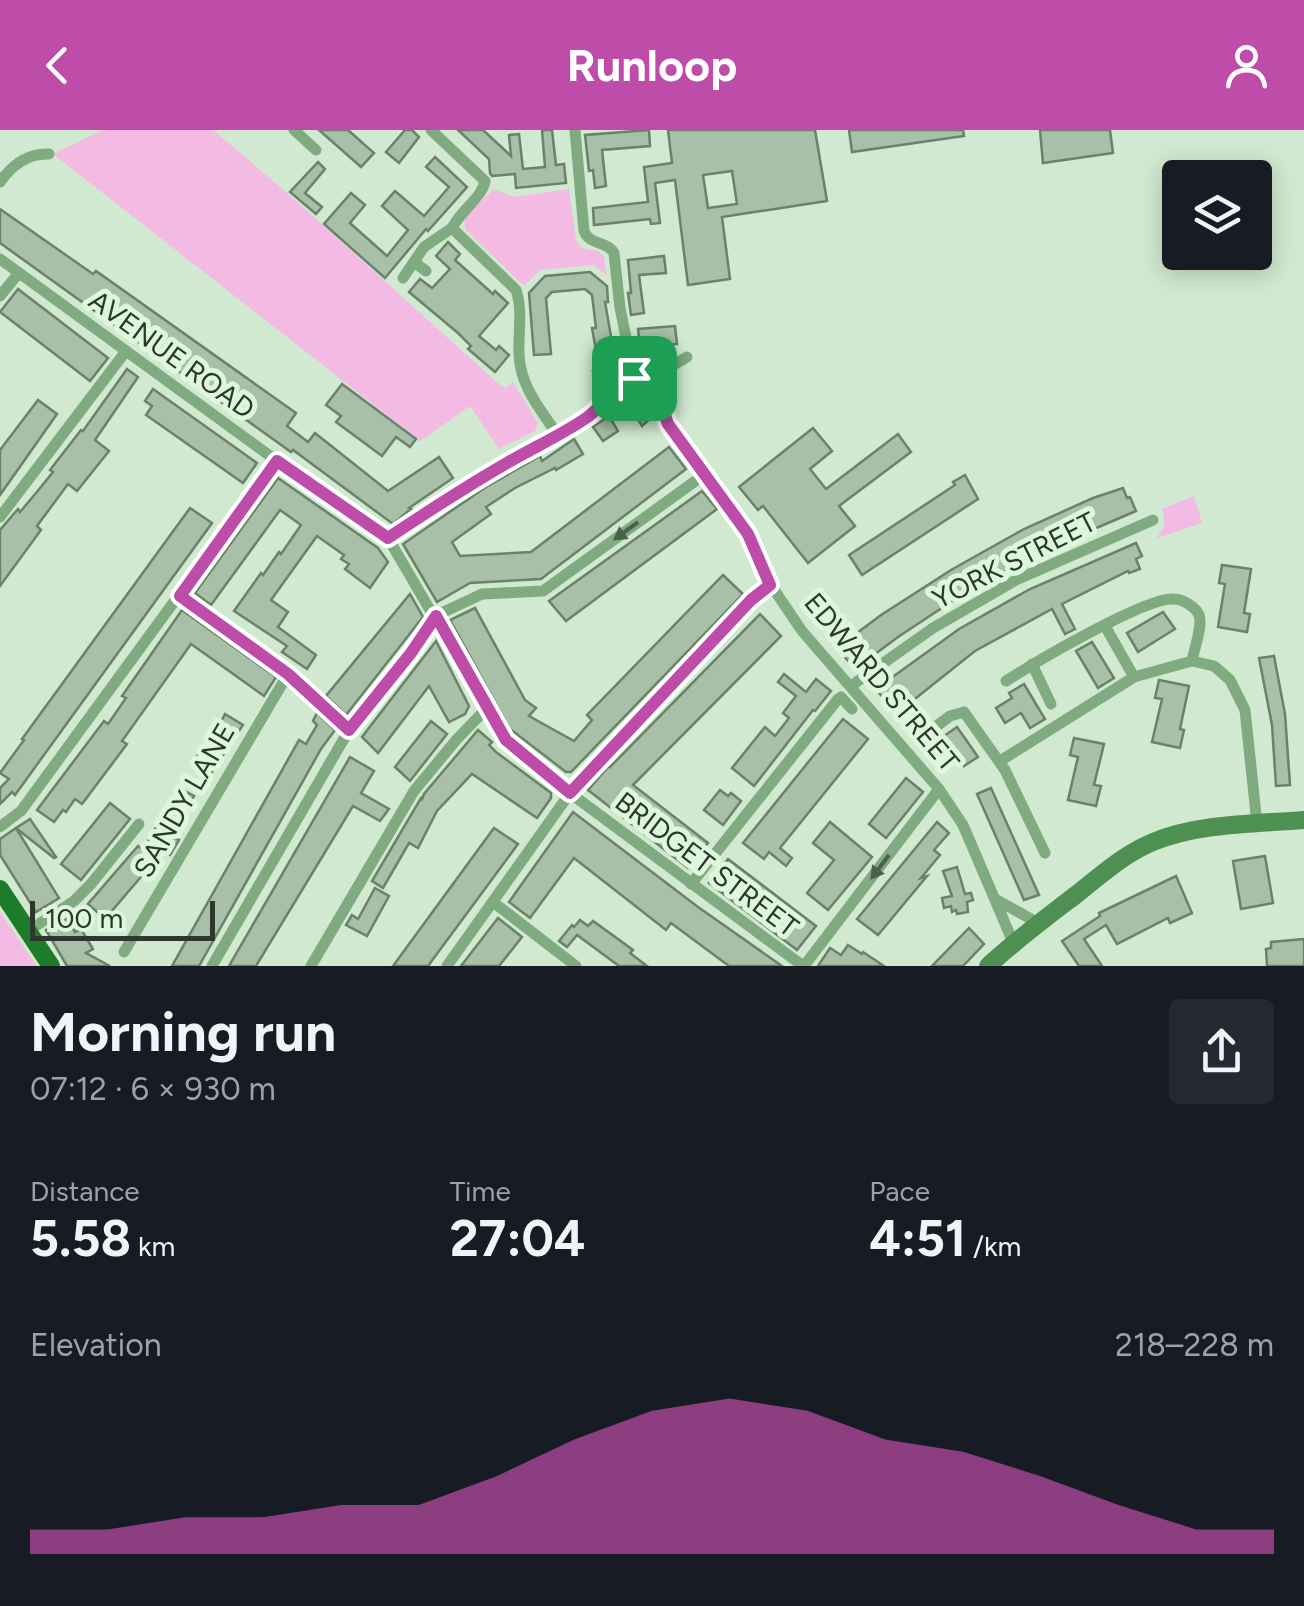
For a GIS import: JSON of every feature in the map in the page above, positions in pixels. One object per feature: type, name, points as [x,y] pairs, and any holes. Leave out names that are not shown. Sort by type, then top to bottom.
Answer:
[{"type":"main road","points":[[0,890],[51,966]]},
{"type":"street","points":[[403,278],[424,246],[452,228],[458,214],[483,191],[485,181],[432,130]]},
{"type":"street","points":[[575,130],[584,231],[590,240],[612,248],[614,253],[634,378]]},
{"type":"street","points":[[304,133],[316,150]]},
{"type":"street","points":[[0,182],[12,166],[37,154],[49,154]]},
{"type":"street","points":[[452,228],[516,290],[524,384],[557,434]]},
{"type":"street","name":"AVENUE ROAD","points":[[0,259],[388,538],[436,616]]},
{"type":"street","points":[[414,262],[426,271]]},
{"type":"street","points":[[0,296],[18,274]]},
{"type":"street","points":[[0,516],[126,351]]},
{"type":"street","points":[[388,538],[490,473],[581,422],[626,382],[645,376],[654,382],[687,356]]},
{"type":"street","name":"EDWARD STREET","points":[[654,382],[668,424],[748,534],[770,585],[802,631],[939,790],[963,825],[1014,942]]},
{"type":"street","points":[[0,826],[21,812],[277,461]]},
{"type":"street","points":[[212,966],[349,730],[436,616],[482,594],[542,591],[705,474]]},
{"type":"street","name":"YORK STREET","points":[[851,686],[933,628],[1016,580],[1154,520]]},
{"type":"street","points":[[447,966],[570,793],[751,600],[770,585]]},
{"type":"street","points":[[180,596],[288,674],[349,730]]},
{"type":"street","points":[[1006,681],[1104,626],[1160,600],[1177,598],[1197,611],[1200,618],[1192,661]]},
{"type":"street","name":"BRIDGET STREET","points":[[436,616],[506,740],[570,793],[804,966]]},
{"type":"street","points":[[1104,626],[1134,678]]},
{"type":"street","points":[[1000,762],[1134,678],[1192,661],[1214,666],[1230,680],[1245,710],[1256,824]]},
{"type":"street","points":[[1032,664],[1051,704]]},
{"type":"street","name":"SANDY LANE","points":[[124,952],[288,674]]},
{"type":"street","points":[[692,884],[838,699],[841,697],[852,709]]},
{"type":"street","points":[[310,966],[414,790],[487,708]]},
{"type":"street","points":[[925,735],[950,716],[964,712],[1000,762],[1044,853]]},
{"type":"street","points":[[804,966],[939,790]]},
{"type":"street","points":[[993,964],[1014,942],[1132,852],[1194,831],[1304,820]]},
{"type":"street","points":[[28,931],[91,884],[138,824]]},
{"type":"street","points":[[997,900],[1038,923]]},
{"type":"street","points":[[493,902],[576,966]]},
{"type":"shaded area","points":[[103,130],[213,130],[500,385],[506,388],[513,382],[538,423],[535,431],[499,449],[470,406],[420,441],[53,154]]},
{"type":"shaded area","points":[[494,189],[514,197],[569,189],[576,240],[581,248],[604,256],[607,276],[594,265],[540,270],[524,286],[466,230],[466,216]]},
{"type":"shaded area","points":[[1194,496],[1202,523],[1157,538],[1165,524],[1162,509]]},
{"type":"shaded area","points":[[0,912],[37,966],[0,966]]},
{"type":"building","points":[[319,130],[348,130],[374,153],[361,167]]},
{"type":"building","points":[[405,130],[412,130],[419,137],[399,163],[386,152]]},
{"type":"building","points":[[458,130],[483,130],[511,156],[509,135],[519,134],[523,169],[545,167],[542,130],[552,130],[556,165],[564,164],[566,183],[516,188],[515,174],[492,176],[489,159]]},
{"type":"building","points":[[649,130],[650,146],[602,150],[606,186],[595,188],[585,135]]},
{"type":"building","points":[[668,130],[815,130],[827,201],[722,217],[730,279],[688,285],[675,180],[655,183],[660,223],[651,224],[650,219],[594,225],[593,208],[648,202],[644,167],[672,163]],"holes":[[[732,171],[737,204],[708,208],[703,175]]]},
{"type":"building","points":[[849,130],[963,130],[964,136],[852,152]]},
{"type":"building","points":[[1040,130],[1110,130],[1113,153],[1043,163]]},
{"type":"building","points":[[435,157],[467,187],[385,278],[324,224],[351,193],[365,205],[350,223],[387,256],[408,230],[382,206],[395,191],[424,216],[449,187],[426,167]]},
{"type":"building","points":[[318,162],[325,169],[305,193],[322,207],[316,214],[290,192]]},
{"type":"building","points":[[0,209],[93,274],[96,271],[296,413],[287,426],[308,442],[315,433],[388,491],[439,457],[453,478],[393,524],[0,243]]},
{"type":"building","points":[[448,242],[460,254],[455,260],[508,303],[479,336],[509,355],[495,372],[468,349],[471,346],[458,333],[409,292],[420,279],[432,288],[450,269],[436,256]]},
{"type":"building","points":[[664,256],[666,273],[639,275],[644,313],[631,315],[628,260]]},
{"type":"building","points":[[590,272],[607,286],[605,302],[612,342],[606,343],[610,362],[618,372],[604,383],[593,371],[599,367],[592,328],[596,328],[592,295],[585,289],[552,292],[546,298],[551,354],[534,355],[529,293],[545,276]]},
{"type":"building","points":[[18,289],[108,358],[90,381],[0,312]]},
{"type":"building","points":[[675,326],[677,344],[640,347],[638,329]]},
{"type":"building","points":[[127,369],[138,377],[95,440],[109,451],[77,491],[68,484],[37,526],[41,530],[0,586],[0,530],[53,472],[50,470]]},
{"type":"building","points":[[342,384],[416,439],[410,447],[396,437],[382,456],[336,422],[341,416],[326,405]]},
{"type":"building","points":[[153,389],[257,463],[243,483],[146,415],[152,406],[145,401]]},
{"type":"building","points":[[637,395],[653,416],[642,426],[633,411],[630,414],[622,405]]},
{"type":"building","points":[[38,400],[57,414],[0,495],[0,450]]},
{"type":"building","points":[[609,416],[618,431],[603,441],[593,427]]},
{"type":"building","points":[[813,428],[832,451],[810,469],[826,489],[898,434],[911,452],[839,506],[855,526],[808,563],[763,506],[758,510],[739,487]]},
{"type":"building","points":[[574,439],[583,454],[486,507],[491,514],[452,542],[460,556],[531,552],[669,447],[686,469],[541,579],[470,583],[437,602],[403,544],[486,487],[540,456],[542,461]]},
{"type":"building","points":[[965,475],[978,499],[862,575],[849,555]]},
{"type":"building","points":[[278,478],[378,548],[388,562],[370,588],[345,569],[349,564],[341,559],[344,555],[317,536],[271,600],[288,612],[278,627],[316,655],[307,669],[282,652],[287,646],[234,611],[301,525],[280,510],[211,605],[195,593]]},
{"type":"building","points":[[1123,488],[1136,511],[1038,553],[963,594],[855,669],[837,648],[951,570],[1024,529]]},
{"type":"building","points":[[702,491],[717,509],[566,621],[549,601]]},
{"type":"building","points":[[190,508],[212,523],[15,795],[12,792],[0,804],[0,788],[9,779],[0,773]]},
{"type":"building","points":[[1136,543],[1142,556],[1136,559],[1140,569],[1128,571],[1062,604],[1075,629],[1065,634],[1052,609],[975,651],[896,714],[876,689],[959,629],[1030,589]]},
{"type":"building","points":[[1222,565],[1251,569],[1244,613],[1250,614],[1247,632],[1218,627],[1225,584],[1219,583]]},
{"type":"building","points":[[723,575],[743,594],[571,772],[510,729],[450,620],[475,608],[525,700],[536,708],[529,716],[574,741],[592,720],[587,715]]},
{"type":"building","points":[[410,594],[423,617],[346,715],[326,696]]},
{"type":"building","points":[[182,610],[276,677],[264,696],[191,644],[122,741],[127,744],[82,804],[75,799],[54,822],[37,810],[104,721],[108,724],[126,698],[122,696]]},
{"type":"building","points":[[1163,612],[1175,629],[1138,652],[1127,633]]},
{"type":"building","points":[[760,614],[781,636],[633,785],[708,843],[688,868],[588,790]]},
{"type":"building","points":[[436,641],[469,706],[465,714],[449,722],[429,686],[378,753],[362,737]]},
{"type":"building","points":[[1092,642],[1114,678],[1098,688],[1076,651]]},
{"type":"building","points":[[1274,656],[1285,714],[1290,785],[1276,786],[1272,725],[1259,658]]},
{"type":"building","points":[[784,674],[806,692],[816,679],[831,691],[754,786],[732,768],[765,727],[775,736],[789,718],[783,713],[796,696],[778,682]]},
{"type":"building","points":[[1159,680],[1189,686],[1180,748],[1152,742],[1162,699],[1155,698]]},
{"type":"building","points":[[1024,684],[1045,719],[1030,728],[1021,713],[1005,723],[996,708]]},
{"type":"building","points":[[317,713],[335,730],[199,966],[172,966],[299,740],[306,744],[317,725],[313,721]]},
{"type":"building","points":[[225,714],[243,725],[211,773],[193,763],[202,747],[207,750]]},
{"type":"building","points":[[843,719],[868,739],[780,848],[792,858],[786,866],[769,852],[764,859],[743,843]]},
{"type":"building","points":[[431,721],[447,734],[410,781],[395,767]]},
{"type":"building","points":[[957,727],[978,757],[964,766],[944,736]]},
{"type":"building","points":[[478,730],[492,742],[489,745],[496,752],[551,793],[537,818],[472,774],[437,811],[418,848],[409,843],[383,888],[372,881],[421,798]]},
{"type":"building","points":[[1074,738],[1104,744],[1094,785],[1101,786],[1096,806],[1068,800],[1078,757],[1070,755]]},
{"type":"building","points":[[350,757],[374,771],[361,793],[389,809],[380,821],[353,806],[256,966],[229,966]]},
{"type":"building","points":[[906,778],[923,792],[886,838],[869,824]]},
{"type":"building","points":[[991,788],[1039,895],[1024,900],[977,794]]},
{"type":"building","points":[[183,790],[194,796],[171,836],[179,840],[170,855],[163,851],[105,919],[88,904],[138,846],[143,850]]},
{"type":"building","points":[[720,790],[741,801],[723,825],[704,810]]},
{"type":"building","points":[[110,803],[130,819],[81,880],[61,864]]},
{"type":"building","points":[[573,812],[782,966],[729,966],[671,923],[666,930],[574,858],[530,918],[509,902]]},
{"type":"building","points":[[30,819],[56,857],[16,828]]},
{"type":"building","points":[[830,822],[872,857],[828,910],[807,893],[834,860],[813,843]]},
{"type":"building","points":[[937,822],[949,833],[934,850],[940,855],[878,935],[857,919]]},
{"type":"building","points":[[16,828],[59,898],[36,912],[0,855],[0,839]]},
{"type":"building","points":[[494,828],[518,844],[428,966],[393,966]]},
{"type":"building","points":[[1265,856],[1273,903],[1241,909],[1233,861]]},
{"type":"building","points":[[728,859],[816,926],[797,950],[709,883]]},
{"type":"building","points":[[957,867],[965,894],[971,893],[973,900],[967,902],[968,912],[957,914],[951,906],[944,908],[942,898],[952,896],[943,871]]},
{"type":"building","points":[[1176,876],[1192,913],[1170,923],[1168,918],[1117,944],[1106,925],[1084,939],[1102,966],[1079,966],[1062,941],[1099,913]]},
{"type":"building","points":[[375,888],[389,896],[367,936],[346,925],[352,915],[358,919]]},
{"type":"building","points":[[498,918],[522,937],[499,966],[461,966]]},
{"type":"building","points":[[67,919],[75,932],[81,929],[93,949],[86,953],[110,966],[67,966],[46,930]]},
{"type":"building","points":[[580,920],[588,926],[593,921],[633,950],[630,953],[647,966],[619,966],[577,935],[567,947],[559,941]]},
{"type":"building","points":[[969,928],[984,944],[963,966],[932,966]]},
{"type":"building","points":[[1304,939],[1304,966],[1267,966],[1266,949],[1271,948],[1271,942]]},
{"type":"building","points":[[848,945],[884,966],[818,966],[830,948],[841,955]]},
{"type":"route","points":[[645,376],[654,382],[668,424],[748,534],[770,585],[751,600],[570,793],[506,740],[436,616],[349,730],[288,674],[180,596],[277,461],[388,538],[490,473],[581,422],[634,378],[645,376]]}]
